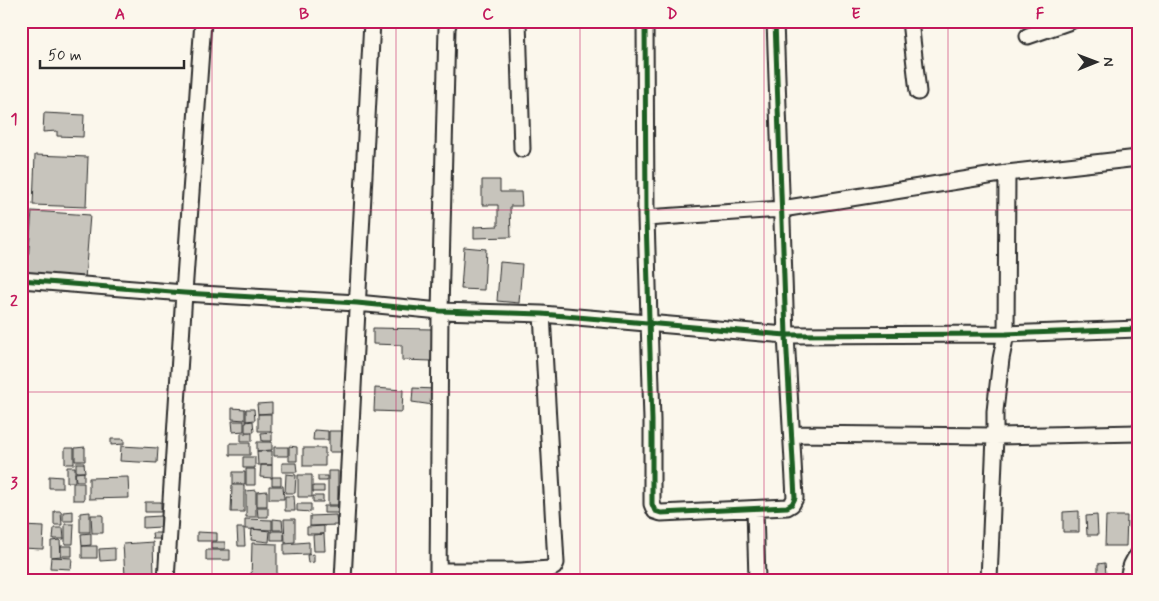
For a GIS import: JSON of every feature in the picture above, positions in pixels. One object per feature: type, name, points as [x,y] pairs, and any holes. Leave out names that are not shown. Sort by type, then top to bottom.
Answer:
[{"type":"street","points":[[166,580],[203,21]]},
{"type":"street","points":[[342,580],[372,21]]},
{"type":"street","points":[[449,21],[447,28],[440,311],[438,576],[521,575],[550,569],[556,563],[542,314]]},
{"type":"street","points":[[518,21],[522,149]]},
{"type":"street","points":[[645,21],[646,218],[652,420],[652,504],[655,510],[661,513],[787,507],[792,504],[794,498],[786,335],[775,21]]},
{"type":"street","points":[[910,21],[918,92]]},
{"type":"street","points":[[1028,36],[1071,21]]},
{"type":"street","points":[[646,218],[782,210],[1007,173],[1138,158]]},
{"type":"street","points":[[989,580],[995,411],[1006,334],[1007,173]]},
{"type":"street","points":[[21,280],[184,293],[357,302],[440,311],[542,314],[786,335],[1006,334],[1138,329]]},
{"type":"street","points":[[792,434],[995,436],[1138,433]]},
{"type":"street","points":[[755,509],[757,580]]},
{"type":"street","points":[[1128,580],[1132,565],[1138,555]]},
{"type":"building","points":[[44,113],[84,115],[83,137],[57,136],[57,131],[43,132]]},
{"type":"building","points":[[35,155],[88,157],[86,207],[33,205]]},
{"type":"building","points":[[482,180],[500,180],[500,192],[521,192],[522,206],[510,206],[511,237],[474,238],[474,227],[498,226],[498,205],[482,205]]},
{"type":"building","points":[[32,211],[90,215],[85,279],[27,273]]},
{"type":"building","points":[[464,247],[486,249],[484,290],[461,289]]},
{"type":"building","points":[[500,262],[522,264],[519,303],[497,301]]},
{"type":"building","points":[[373,328],[433,329],[432,361],[402,360],[402,345],[373,344]]},
{"type":"building","points":[[1138,371],[1138,385],[1136,385],[1135,372]]},
{"type":"building","points":[[375,388],[403,390],[402,412],[374,411]]},
{"type":"building","points":[[413,388],[435,389],[433,405],[412,402]]},
{"type":"building","points":[[272,403],[272,413],[258,414],[257,404]]},
{"type":"building","points":[[232,408],[245,409],[245,420],[232,419]]},
{"type":"building","points":[[246,409],[254,409],[255,420],[246,421]]},
{"type":"building","points":[[258,414],[271,414],[271,431],[258,431]]},
{"type":"building","points":[[232,421],[244,421],[244,431],[233,432]]},
{"type":"building","points":[[253,421],[254,432],[245,432],[245,422]]},
{"type":"building","points":[[314,430],[328,431],[328,440],[313,440]]},
{"type":"building","points":[[329,431],[342,431],[342,452],[329,452]]},
{"type":"building","points":[[272,432],[272,441],[262,441],[261,433]]},
{"type":"building","points":[[241,433],[252,433],[252,441],[241,441]]},
{"type":"building","points":[[111,439],[124,439],[124,444],[111,445]]},
{"type":"building","points":[[257,442],[272,442],[272,450],[257,451]]},
{"type":"building","points":[[230,443],[250,443],[250,455],[230,455]]},
{"type":"building","points":[[121,446],[158,448],[157,463],[120,461]]},
{"type":"building","points":[[289,446],[297,447],[297,461],[289,461]]},
{"type":"building","points":[[85,447],[85,461],[75,461],[75,448]]},
{"type":"building","points":[[274,447],[288,447],[288,456],[274,456]]},
{"type":"building","points":[[65,448],[74,448],[74,464],[65,464]]},
{"type":"building","points":[[303,448],[325,448],[325,466],[303,466]]},
{"type":"building","points":[[257,451],[272,451],[272,465],[258,465]]},
{"type":"building","points":[[243,457],[255,457],[255,468],[243,468]]},
{"type":"building","points":[[76,463],[84,463],[85,472],[76,472]]},
{"type":"building","points":[[282,463],[296,463],[297,472],[282,472]]},
{"type":"building","points":[[261,465],[272,465],[272,478],[260,477]]},
{"type":"building","points":[[67,467],[75,467],[75,482],[67,482]]},
{"type":"building","points":[[246,469],[255,469],[255,485],[246,485]]},
{"type":"building","points":[[328,471],[338,471],[338,505],[328,505]]},
{"type":"building","points":[[84,472],[84,481],[76,481],[75,473]]},
{"type":"building","points":[[233,472],[245,472],[245,484],[233,484]]},
{"type":"building","points":[[286,474],[296,475],[295,493],[285,493]]},
{"type":"building","points":[[298,475],[312,475],[312,497],[298,497]]},
{"type":"building","points":[[49,476],[62,477],[62,488],[49,488]]},
{"type":"building","points":[[318,476],[327,476],[327,481],[318,481]]},
{"type":"building","points":[[128,477],[129,498],[89,499],[89,478]]},
{"type":"building","points":[[272,477],[281,477],[281,485],[272,485]]},
{"type":"building","points":[[73,483],[84,483],[84,500],[73,500]]},
{"type":"building","points":[[232,485],[244,485],[244,512],[231,512]]},
{"type":"building","points":[[269,486],[283,486],[284,499],[269,499]]},
{"type":"building","points":[[313,486],[324,486],[324,492],[313,492]]},
{"type":"building","points":[[256,490],[256,517],[246,517],[246,491]]},
{"type":"building","points":[[267,491],[267,506],[257,506],[257,492]]},
{"type":"building","points":[[285,496],[294,496],[295,511],[285,511]]},
{"type":"building","points":[[313,496],[323,496],[323,502],[313,502]]},
{"type":"building","points":[[145,502],[161,502],[161,512],[145,512]]},
{"type":"building","points":[[297,504],[311,504],[311,512],[297,511]]},
{"type":"building","points":[[324,506],[338,506],[338,513],[324,513]]},
{"type":"building","points":[[257,507],[268,507],[268,517],[258,517]]},
{"type":"building","points":[[54,511],[61,511],[62,525],[54,525]]},
{"type":"building","points":[[73,511],[73,521],[63,521],[63,512]]},
{"type":"building","points":[[1079,511],[1079,532],[1063,532],[1063,512]]},
{"type":"building","points":[[90,512],[90,532],[80,532],[80,513]]},
{"type":"building","points":[[91,515],[103,515],[103,533],[92,533]]},
{"type":"building","points":[[336,515],[337,525],[310,526],[310,516]]},
{"type":"building","points":[[1097,515],[1098,535],[1087,535],[1086,516]]},
{"type":"building","points":[[161,516],[161,527],[143,528],[143,517]]},
{"type":"building","points":[[1106,516],[1127,516],[1126,546],[1105,546]]},
{"type":"building","points":[[245,519],[272,520],[272,530],[245,529]]},
{"type":"building","points":[[273,519],[282,520],[283,530],[273,530]]},
{"type":"building","points":[[284,519],[295,519],[295,542],[285,543]]},
{"type":"building","points":[[65,524],[74,524],[73,544],[65,544]]},
{"type":"building","points":[[21,526],[44,527],[43,549],[21,548]]},
{"type":"building","points":[[324,526],[324,534],[307,534],[307,527]]},
{"type":"building","points":[[54,528],[63,528],[64,539],[53,539]]},
{"type":"building","points":[[237,528],[244,528],[245,546],[238,546]]},
{"type":"building","points":[[252,529],[270,531],[269,542],[251,540]]},
{"type":"building","points":[[271,531],[284,531],[284,540],[271,540]]},
{"type":"building","points":[[197,532],[217,533],[217,541],[197,541]]},
{"type":"building","points":[[91,533],[91,545],[82,546],[81,534]]},
{"type":"building","points":[[152,533],[161,533],[161,539],[153,539]]},
{"type":"building","points":[[324,534],[325,551],[314,551],[313,535]]},
{"type":"building","points":[[60,540],[61,556],[51,557],[51,541]]},
{"type":"building","points":[[153,542],[154,575],[125,576],[123,544]]},
{"type":"building","points":[[211,542],[225,542],[225,549],[211,549]]},
{"type":"building","points":[[309,542],[309,554],[284,555],[284,544]]},
{"type":"building","points":[[252,543],[277,544],[277,580],[251,580]]},
{"type":"building","points":[[61,546],[72,546],[72,556],[61,556]]},
{"type":"building","points":[[82,546],[97,546],[97,558],[82,558]]},
{"type":"building","points":[[115,548],[115,560],[100,561],[99,549]]},
{"type":"building","points":[[206,550],[230,550],[230,560],[206,560]]},
{"type":"building","points":[[314,554],[314,562],[308,563],[307,555]]},
{"type":"building","points":[[51,557],[72,558],[71,569],[50,568]]},
{"type":"building","points":[[1105,563],[1106,575],[1098,575],[1098,564]]},
{"type":"cycle path","points":[[645,21],[646,218],[652,420],[652,504],[655,511],[661,513],[787,507],[792,504],[795,498],[786,335],[775,21]]},
{"type":"cycle path","points":[[21,280],[184,293],[357,303],[440,311],[542,314],[786,335],[1006,334],[1138,329]]}]
